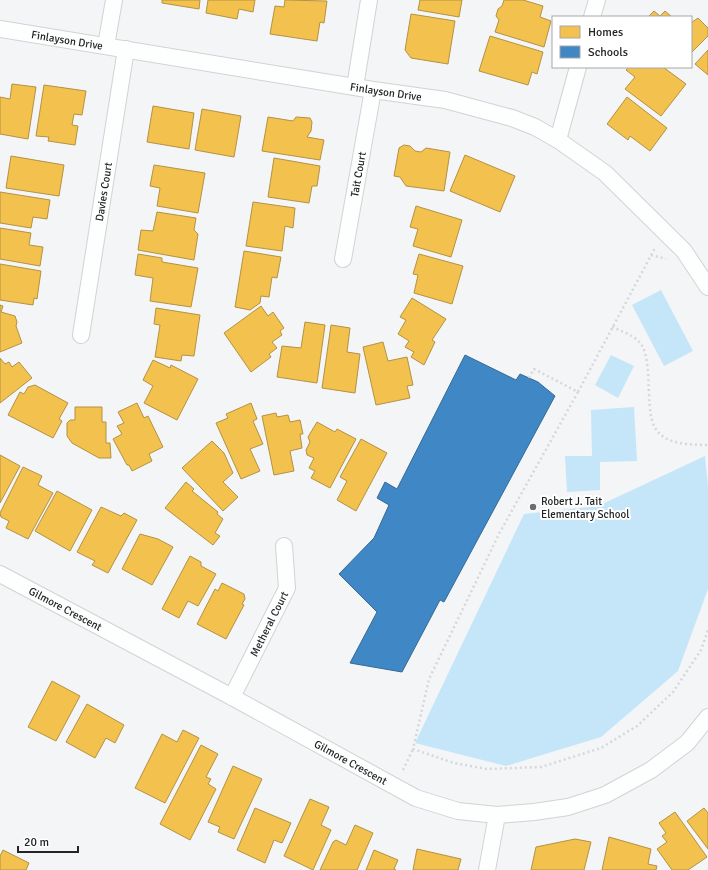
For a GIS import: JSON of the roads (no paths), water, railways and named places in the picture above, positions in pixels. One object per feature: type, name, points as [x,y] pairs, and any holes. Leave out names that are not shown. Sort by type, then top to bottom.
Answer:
[{"type":"street","points":[[106,46],[114,0]]},
{"type":"street","points":[[355,87],[369,0]]},
{"type":"street","points":[[592,16],[597,0]]},
{"type":"street","name":"Finlayson Drive","points":[[0,29],[373,90],[445,100],[512,118],[558,140],[605,173],[684,251],[708,287]]},
{"type":"street","name":"Davies Court","points":[[81,335],[126,49]]},
{"type":"street","points":[[558,140],[578,68]]},
{"type":"street","name":"Tait Court","points":[[343,258],[373,90]]},
{"type":"street","name":"Metheral Court","points":[[232,697],[287,588],[284,546]]},
{"type":"street","name":"Gilmore Crescent","points":[[0,574],[232,697],[416,798],[458,811],[497,815],[568,807],[605,794],[651,770],[687,742],[708,717]]},
{"type":"street","points":[[487,870],[497,815]]},
{"type":"place","name":"Robert J. Tait Elementary School","points":[[533,507]]}]
